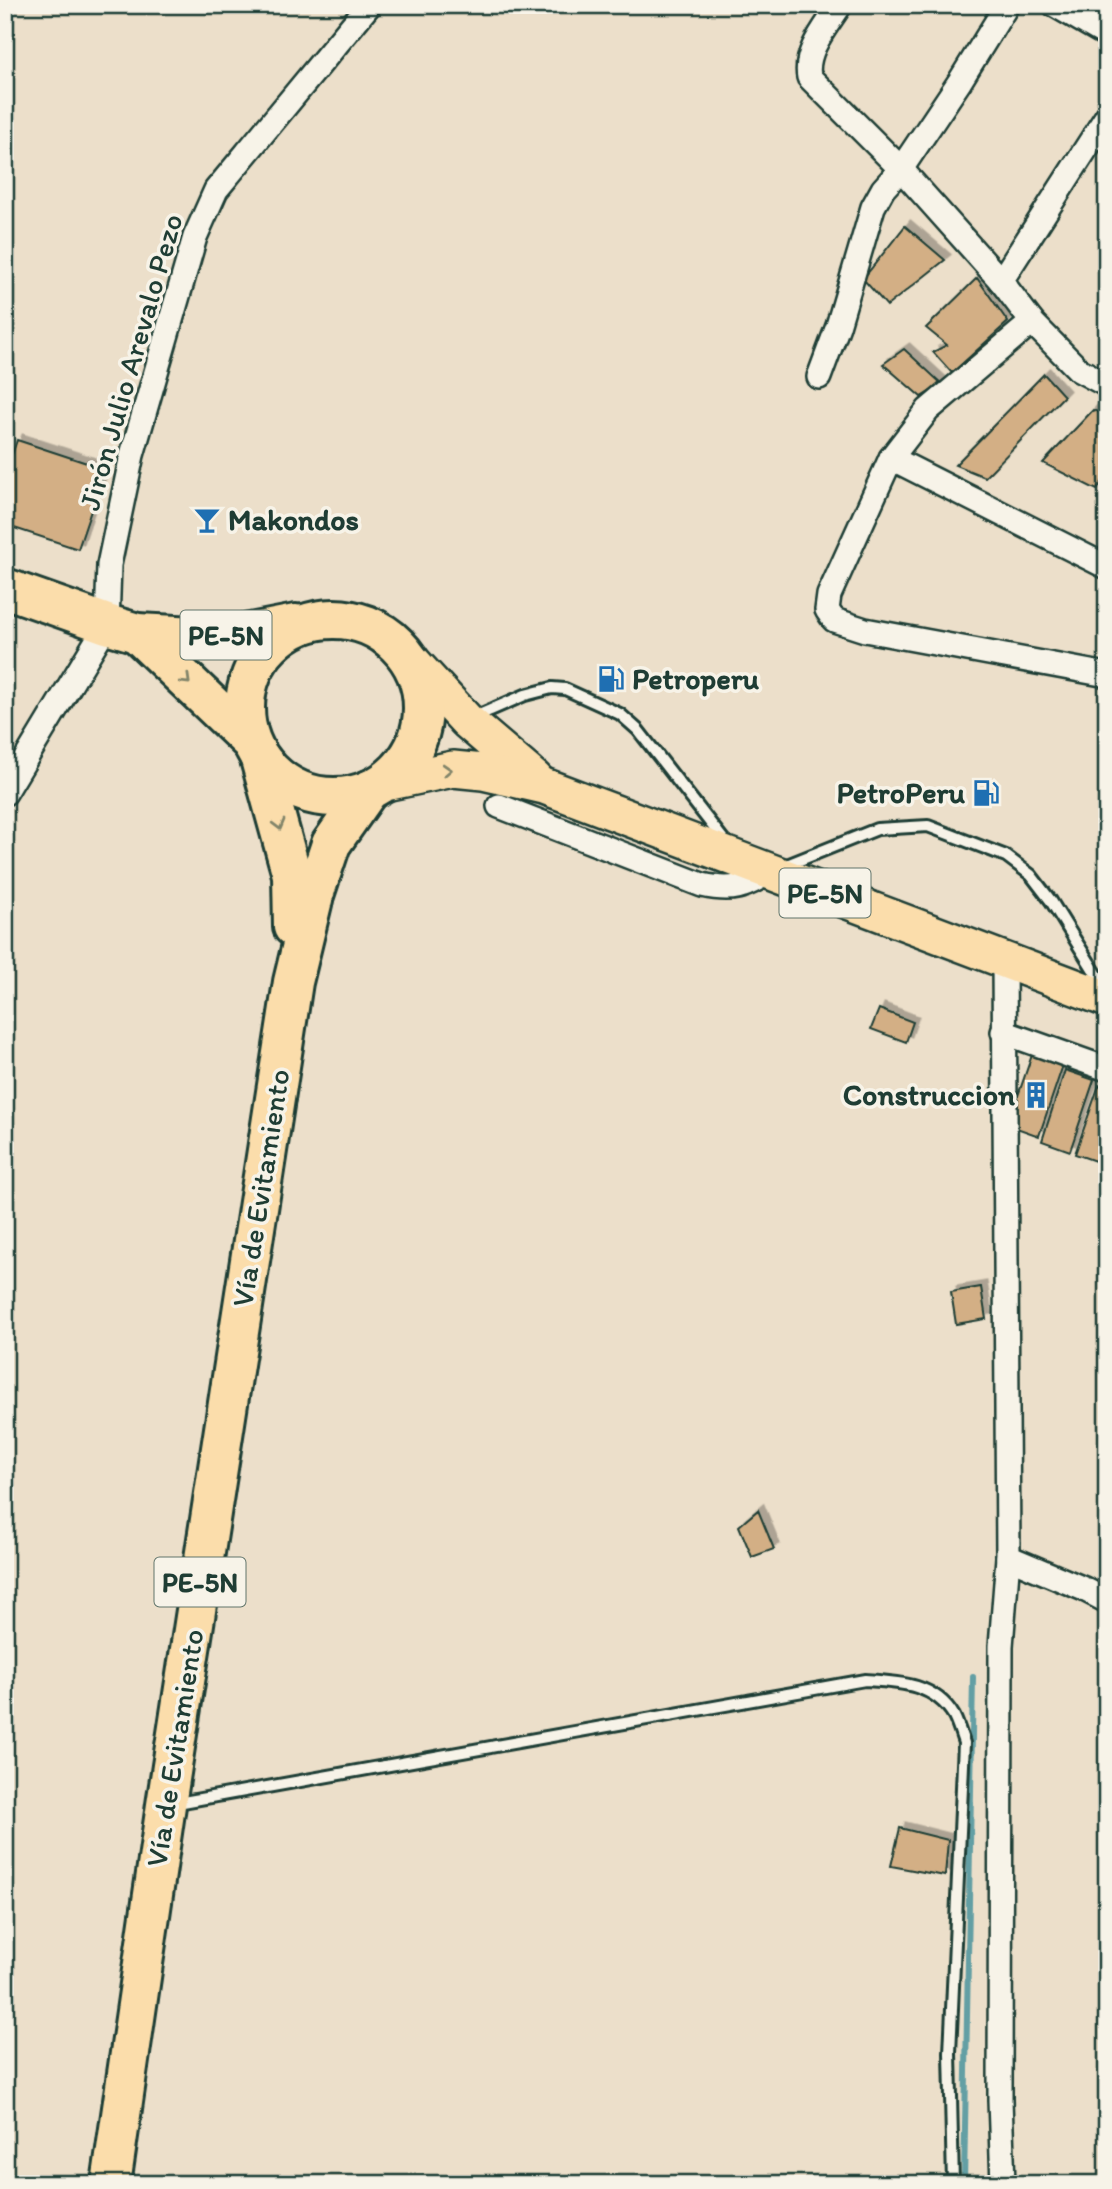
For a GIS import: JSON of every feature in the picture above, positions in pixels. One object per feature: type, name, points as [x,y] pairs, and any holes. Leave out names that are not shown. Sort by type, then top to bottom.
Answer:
[{"type":"highway","name":"PE-5N","points":[[5,588],[122,629],[196,636],[245,634],[314,621]]},
{"type":"highway","points":[[337,618],[359,622],[380,631],[398,646],[413,668],[422,693],[422,719],[415,744],[401,767],[375,787],[339,797],[309,794],[281,781],[255,750],[244,710],[248,680],[263,653],[285,632],[314,621],[337,618]]},
{"type":"highway","name":"PE-5N","points":[[122,629],[255,750]]},
{"type":"highway","name":"Vía de Evitamiento","points":[[255,750],[292,875],[293,982]]},
{"type":"highway","name":"Vía de Evitamiento","points":[[111,2184],[166,1805],[293,982],[314,895],[331,844],[375,787]]},
{"type":"main road","name":"PE-5N","points":[[398,646],[467,721],[506,757],[544,786]]},
{"type":"main road","name":"PE-5N","points":[[375,787],[453,769],[483,772],[544,786],[1107,999]]},
{"type":"street","name":"Jirón Julio Arevalo Pezo","points":[[122,629],[109,565],[132,455],[195,237],[216,190],[369,5]]},
{"type":"street","points":[[840,5],[810,53],[806,64],[809,76],[901,169],[1001,281],[1032,322],[1079,370],[1107,385]]},
{"type":"street","points":[[819,377],[838,326],[873,207],[883,189],[901,169],[1007,5]]},
{"type":"street","points":[[1055,5],[1107,35]]},
{"type":"street","points":[[1001,281],[1107,116]]},
{"type":"street","points":[[1032,322],[928,410],[891,458],[829,595],[827,610],[834,620],[865,630],[1107,674]]},
{"type":"street","points":[[891,458],[1107,568]]},
{"type":"street","points":[[5,793],[122,629]]},
{"type":"street","points":[[499,806],[702,885],[723,889],[742,887],[755,866]]},
{"type":"street","points":[[1003,2184],[1000,2100],[1001,1659],[1008,1557],[1004,961]]},
{"type":"street","points":[[1003,1032],[1107,1069]]},
{"type":"street","points":[[1008,1557],[1084,1588],[1107,1601]]},
{"type":"lane","points":[[467,721],[525,695],[552,688],[565,689],[621,714],[638,730],[755,866],[877,829],[929,826],[1006,856],[1031,875],[1051,901],[1107,990]]},
{"type":"lane","points":[[166,1805],[865,1680],[906,1683],[933,1693],[953,1715],[964,1743],[950,2053],[953,2184]]},
{"type":"building","points":[[905,226],[945,260],[887,306],[863,279]]},
{"type":"building","points":[[977,278],[1008,322],[952,373],[933,352],[947,345],[926,328]]},
{"type":"building","points":[[904,349],[942,384],[921,397],[883,364]]},
{"type":"building","points":[[1044,374],[1064,396],[985,477],[955,465]]},
{"type":"building","points":[[1093,410],[1107,416],[1107,474],[1097,490],[1043,463]]},
{"type":"building","points":[[17,440],[105,469],[78,549],[5,525],[5,475]]},
{"type":"building","name":"Construccion","points":[[879,1009],[913,1022],[906,1042],[871,1029]]},
{"type":"building","name":"Construccion","points":[[1032,1055],[1063,1065],[1039,1136],[1008,1125]]},
{"type":"building","name":"Construccion","points":[[1065,1070],[1094,1080],[1070,1151],[1042,1141]]},
{"type":"building","points":[[1099,1085],[1107,1088],[1107,1165],[1075,1154]]},
{"type":"building","points":[[981,1287],[986,1319],[956,1324],[951,1292]]},
{"type":"building","points":[[758,1510],[774,1549],[752,1557],[739,1526]]},
{"type":"building","points":[[900,1828],[948,1840],[945,1876],[891,1866]]},
{"type":"waterway","points":[[964,2184],[973,1677]]},
{"type":"place","name":"Makondos","points":[[207,520]]},
{"type":"place","name":"Petroperu","points":[[611,679]]},
{"type":"place","name":"PetroPeru","points":[[986,793]]},
{"type":"place","name":"Construccion","points":[[1036,1095]]}]
